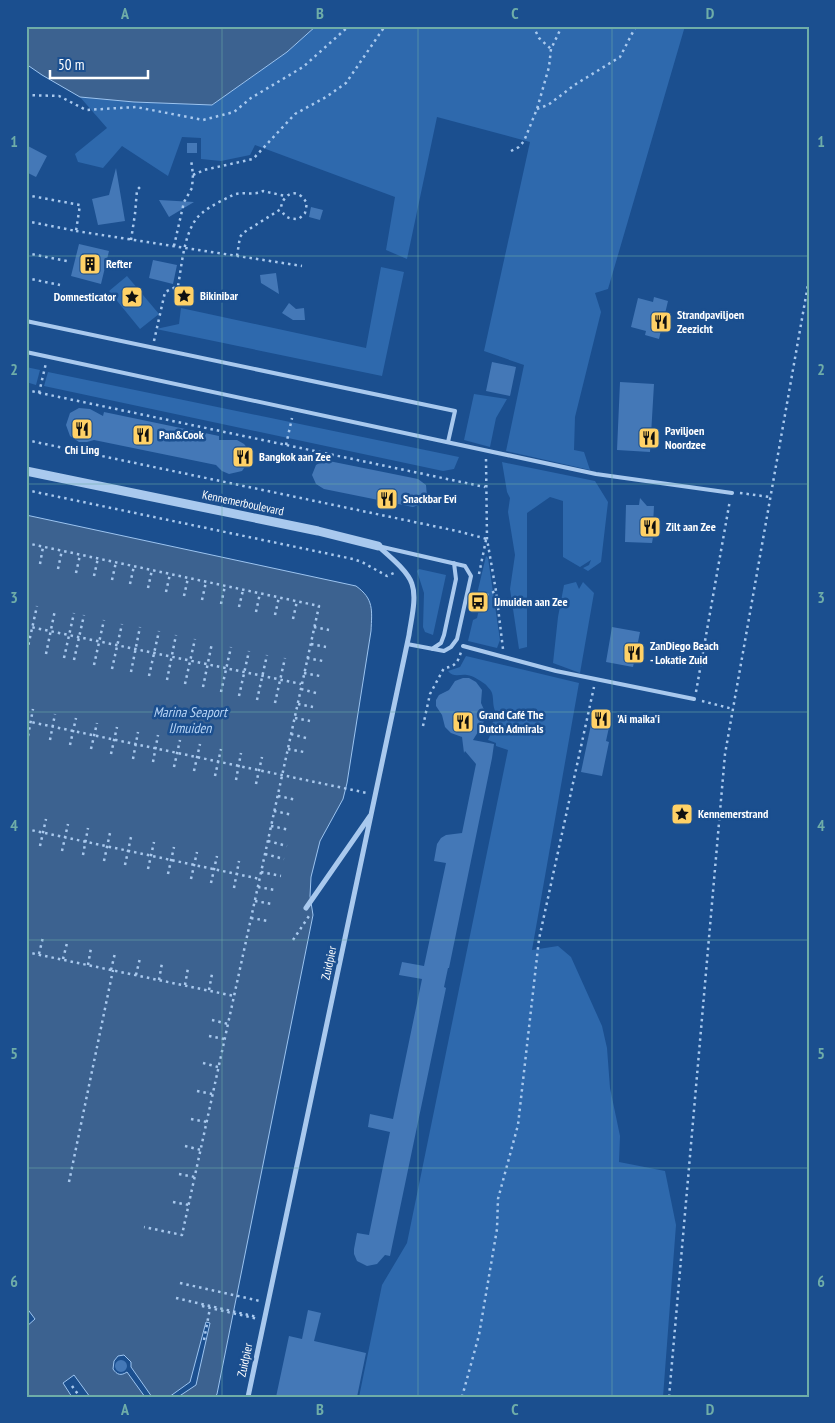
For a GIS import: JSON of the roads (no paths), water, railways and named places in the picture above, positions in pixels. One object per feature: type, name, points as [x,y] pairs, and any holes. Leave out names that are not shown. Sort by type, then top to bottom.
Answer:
[{"type":"street","name":"Kennemerboulevard","points":[[26,471],[318,531],[378,546]]},
{"type":"street","name":"Zuidpier","points":[[248,1397],[261,1319],[371,814],[413,608],[412,583],[398,563],[378,546]]},
{"type":"street","points":[[306,908],[371,814]]},
{"type":"lane","points":[[26,321],[455,411],[448,442]]},
{"type":"lane","points":[[26,352],[596,474],[732,492]]},
{"type":"lane","name":"Kennemerboulevard","points":[[378,546],[465,566],[471,576],[457,639],[451,647],[444,651],[407,644]]},
{"type":"lane","points":[[432,649],[442,643],[456,579],[454,564]]},
{"type":"lane","points":[[463,646],[556,671],[694,699]]},
{"type":"water","points":[[26,26],[316,26],[287,52],[212,105],[134,102],[80,97],[26,64]]},
{"type":"water","name":"Marina Seaport IJmuiden","points":[[26,515],[356,586],[369,600],[371,606],[371,631],[347,783],[343,799],[320,841],[311,877],[310,896],[313,915],[215,1397],[178,1397],[196,1385],[210,1323],[206,1322],[190,1382],[169,1397],[152,1397],[131,1367],[131,1362],[124,1355],[118,1356],[114,1361],[113,1369],[119,1374],[127,1372],[145,1397],[90,1397],[74,1375],[63,1383],[72,1397],[26,1397],[26,1327],[35,1319],[26,1307]]},
{"type":"place","name":"Refter","points":[[90,264]]},
{"type":"place","name":"Bikinibar","points":[[184,296]]},
{"type":"place","name":"Domnesticator","points":[[132,297]]},
{"type":"place","name":"Strandpaviljoen Zeezicht","points":[[661,322]]},
{"type":"place","name":"Chi Ling","points":[[82,429]]},
{"type":"place","name":"Pan&Cook","points":[[143,435]]},
{"type":"place","name":"Paviljoen Noordzee","points":[[649,438]]},
{"type":"place","name":"Bangkok aan Zee","points":[[243,457]]},
{"type":"place","name":"Snackbar Evi","points":[[387,499]]},
{"type":"place","name":"Zilt aan Zee","points":[[650,527]]},
{"type":"place","name":"IJmuiden aan Zee","points":[[478,602]]},
{"type":"place","name":"ZanDiego Beach - Lokatie Zuid","points":[[634,653]]},
{"type":"place","name":"'Ai maika'i","points":[[601,719]]},
{"type":"place","name":"Grand Café The Dutch Admirals","points":[[463,722]]},
{"type":"place","name":"Kennemerstrand","points":[[682,814]]}]
